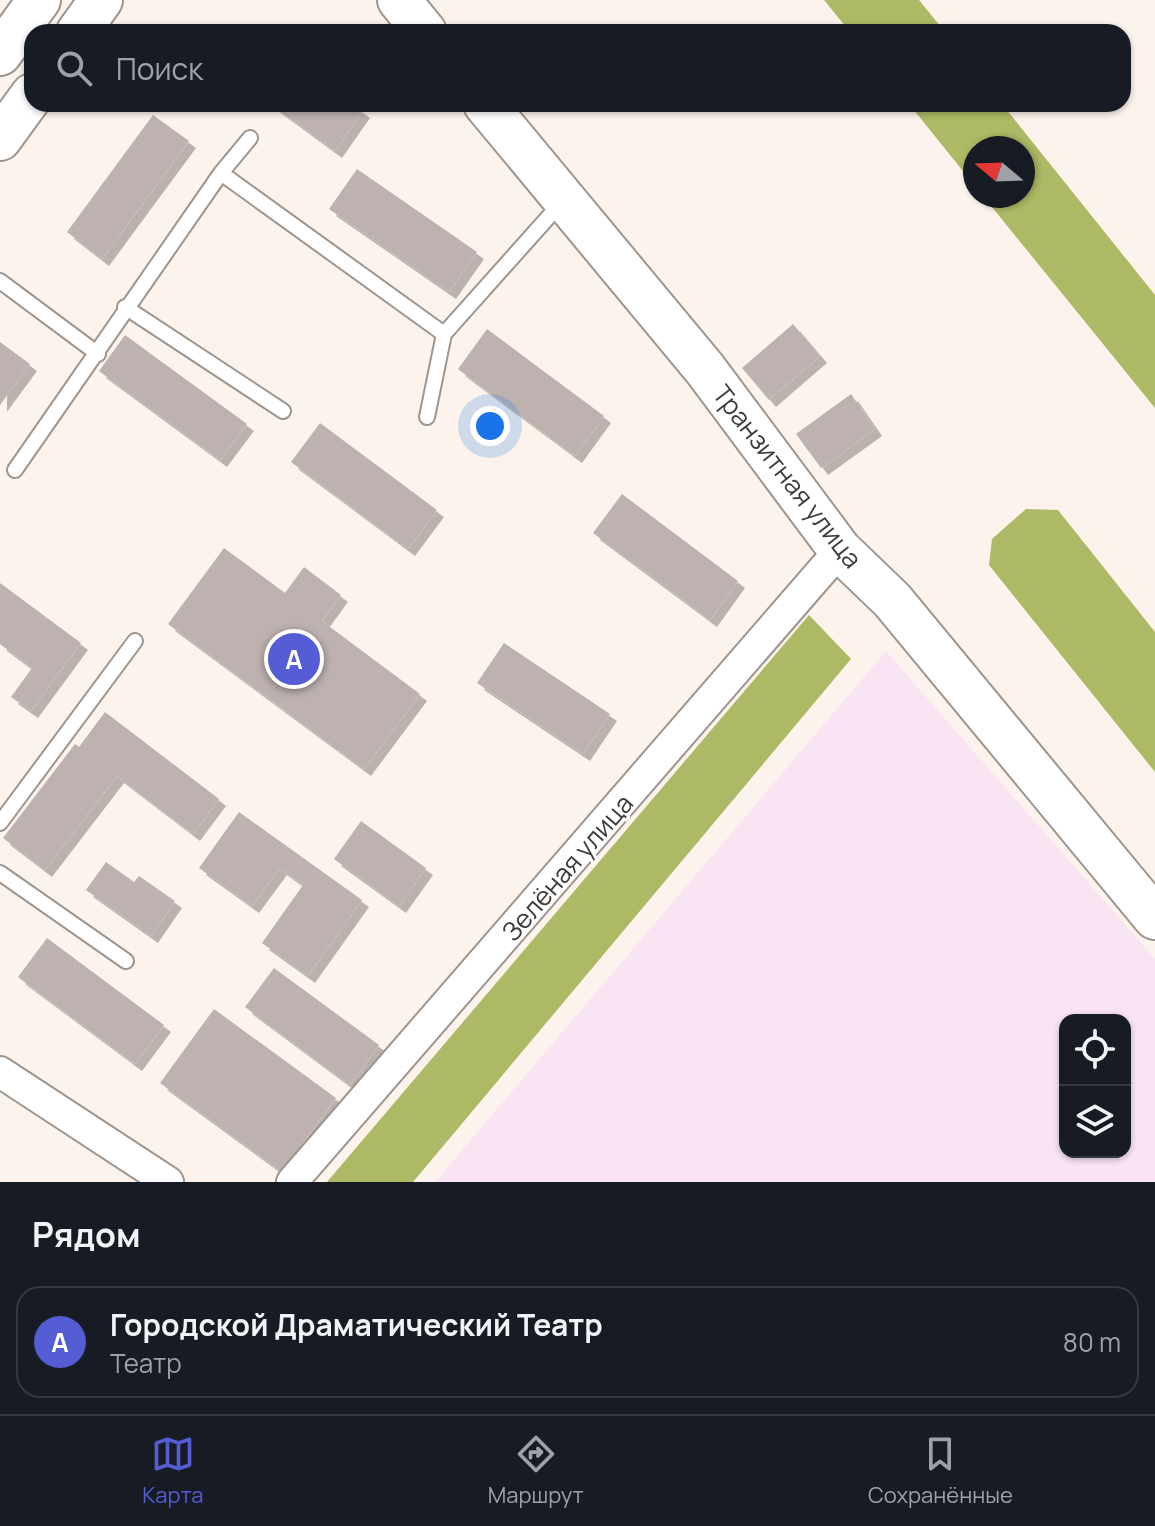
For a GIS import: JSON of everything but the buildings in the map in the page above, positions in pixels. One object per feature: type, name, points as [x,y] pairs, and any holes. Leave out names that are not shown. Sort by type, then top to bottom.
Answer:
[{"type":"street","points":[[0,54],[39,0]]},
{"type":"street","points":[[84,24],[101,0]]},
{"type":"street","points":[[399,0],[418,24]]},
{"type":"street","points":[[0,139],[24,106]]},
{"type":"street","name":"Транзитная улица","points":[[492,112],[705,369],[840,550],[892,600],[1155,918]]},
{"type":"street","name":"Зелёная улица","points":[[292,1182],[840,550]]},
{"type":"street","points":[[0,1072],[168,1182]]},
{"type":"lane","points":[[15,470],[98,354],[125,307],[221,173],[250,138]]},
{"type":"lane","points":[[221,173],[444,334]]},
{"type":"lane","points":[[427,417],[444,334],[564,200]]},
{"type":"lane","points":[[0,281],[98,354]]},
{"type":"lane","points":[[125,307],[283,411]]},
{"type":"lane","points":[[0,823],[135,641]]},
{"type":"lane","points":[[0,873],[126,961]]},
{"type":"shaded area","points":[[886,651],[1155,959],[1155,1182],[435,1182]]},
{"type":"green space","points":[[824,0],[919,0],[938,24],[844,24]]},
{"type":"green space","points":[[915,112],[1008,112],[1028,136],[963,136],[963,171]]},
{"type":"green space","points":[[1035,145],[1155,295],[1155,408],[993,208],[1035,208]]},
{"type":"green space","points":[[1026,509],[1058,510],[1155,632],[1155,772],[989,565],[992,539]]},
{"type":"green space","points":[[809,615],[851,659],[413,1182],[327,1182]]},
{"type":"place","name":"Городской Драматический Театр","points":[[294,659]]}]
